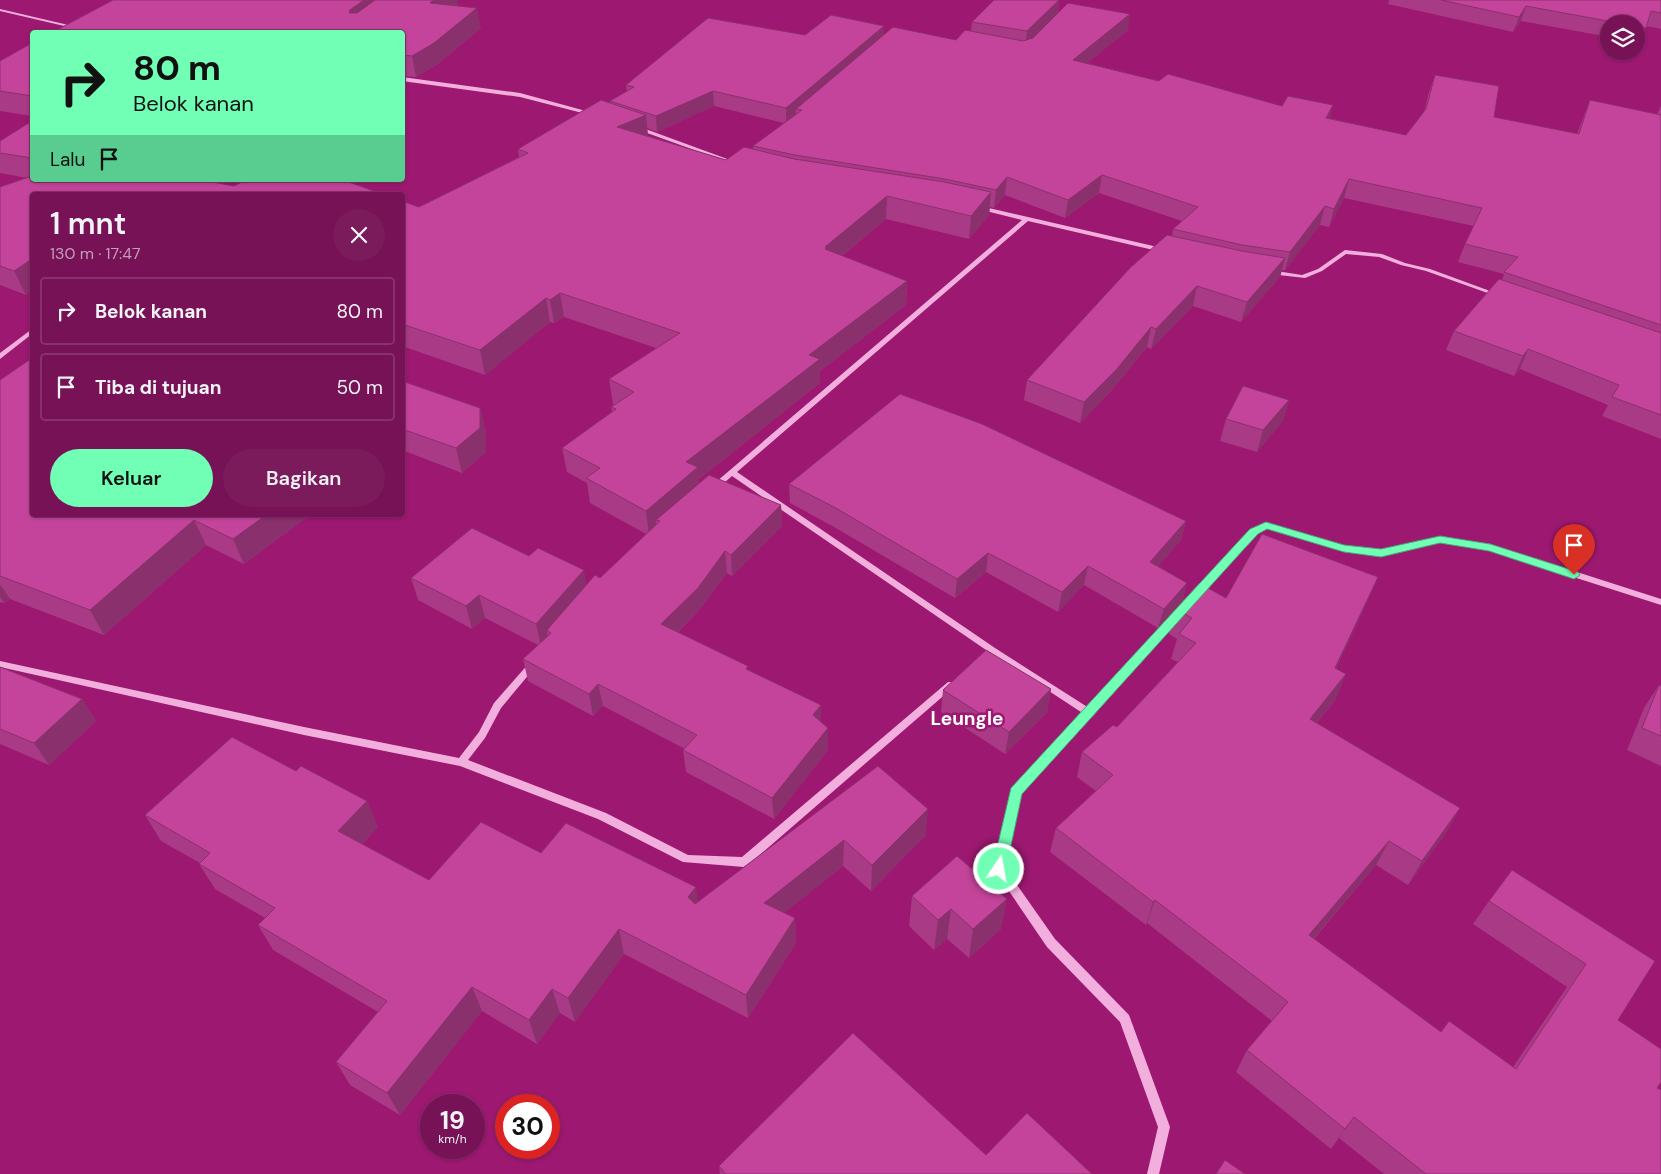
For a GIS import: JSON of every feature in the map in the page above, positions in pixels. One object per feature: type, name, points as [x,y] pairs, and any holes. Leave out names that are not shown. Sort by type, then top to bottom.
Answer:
[{"type":"street","points":[[0,10],[85,30]]},
{"type":"street","points":[[405,79],[520,95],[598,115],[590,119]]},
{"type":"street","points":[[634,127],[742,165]]},
{"type":"street","points":[[972,207],[1028,218],[1173,253]]},
{"type":"street","points":[[702,497],[1028,218]]},
{"type":"street","points":[[1265,271],[1302,276],[1320,270],[1345,252],[1380,255],[1502,296]]},
{"type":"street","points":[[0,357],[30,333]]},
{"type":"street","points":[[732,472],[988,653],[1090,713]]},
{"type":"street","points":[[1153,1174],[1164,1127],[1125,1019],[1051,943],[999,869],[1016,792],[1090,713],[1240,546],[1254,532],[1266,525],[1344,548],[1381,553],[1440,540],[1490,548],[1661,602]]},
{"type":"street","points":[[462,762],[482,735],[497,706],[542,654]]},
{"type":"street","points":[[0,664],[304,731],[462,762],[602,816],[687,859],[744,862],[962,675]]},
{"type":"building","points":[[113,0],[364,0],[350,10],[349,13],[357,13],[375,0],[434,0],[430,3],[477,8],[434,43],[412,56],[405,55],[405,30],[57,30]]},
{"type":"building","points":[[994,0],[1059,0],[1027,31],[972,22]]},
{"type":"building","points":[[1441,0],[1661,0],[1661,13],[1651,11],[1646,28],[1645,15],[1600,15],[1600,20],[1526,6],[1519,17]]},
{"type":"building","points":[[1068,3],[1130,14],[1073,60],[1159,81],[1168,74],[1282,106],[1288,96],[1333,105],[1326,118],[1406,135],[1426,109],[1435,75],[1499,86],[1494,117],[1579,134],[1590,100],[1661,115],[1661,325],[1504,272],[1518,257],[1465,244],[1482,208],[1349,179],[1334,209],[1325,206],[1290,252],[1242,245],[1173,229],[1198,207],[1102,175],[1068,200],[1007,177],[996,190],[945,179],[795,155],[753,146],[802,110],[796,109],[893,27],[956,40],[965,30],[1023,41],[1033,38]]},
{"type":"building","points":[[831,15],[884,26],[786,108],[713,91],[656,116],[610,101],[634,87],[626,85],[708,18],[805,35]]},
{"type":"building","points":[[30,44],[30,96],[0,91],[0,61]]},
{"type":"building","points":[[601,100],[646,115],[617,127],[726,160],[744,147],[794,159],[944,182],[991,192],[971,216],[887,196],[825,247],[827,248],[825,249],[907,281],[809,355],[820,359],[686,462],[698,467],[646,511],[586,478],[600,468],[562,448],[616,409],[611,407],[634,392],[609,379],[680,333],[560,293],[550,300],[546,298],[480,350],[405,325],[405,202],[419,207],[528,153],[518,149]]},
{"type":"building","points":[[30,122],[30,158],[0,153],[0,141]]},
{"type":"building","points":[[30,177],[30,182],[212,182],[234,186],[242,182],[349,182],[377,192],[30,192],[30,260],[14,271],[0,266],[0,187]]},
{"type":"building","points":[[1167,235],[1285,258],[1247,302],[1197,286],[1156,329],[1151,327],[1116,370],[1084,402],[1027,380],[1130,268]]},
{"type":"building","points":[[1499,279],[1661,333],[1661,415],[1612,397],[1619,385],[1528,349],[1523,356],[1454,331]]},
{"type":"building","points":[[30,359],[30,517],[263,517],[233,539],[194,520],[90,610],[0,576],[0,380]]},
{"type":"building","points":[[405,382],[480,408],[480,428],[456,448],[405,430]]},
{"type":"building","points":[[1243,386],[1289,400],[1263,430],[1226,419]]},
{"type":"building","points":[[900,394],[982,424],[1186,521],[1150,562],[1187,583],[1164,609],[1088,566],[1062,592],[988,553],[957,579],[834,507],[789,484]]},
{"type":"building","points":[[709,475],[781,505],[731,555],[725,551],[698,588],[661,624],[748,666],[746,669],[821,705],[813,715],[828,728],[772,798],[683,750],[697,735],[598,684],[589,694],[523,659],[551,633],[547,630],[595,575],[600,578],[660,521],[656,520]]},
{"type":"building","points":[[472,528],[529,556],[538,548],[584,570],[536,624],[479,595],[466,606],[411,578]]},
{"type":"building","points":[[1262,534],[1378,577],[1335,668],[1346,674],[1310,719],[1460,808],[1422,861],[1389,841],[1309,935],[1441,1032],[1449,1021],[1516,1069],[1586,964],[1489,901],[1512,870],[1655,961],[1618,1020],[1661,1049],[1661,1082],[1657,1088],[1661,1090],[1661,1174],[1426,1174],[1354,1117],[1345,1129],[1247,1050],[1288,1002],[1155,900],[1153,902],[1056,828],[1113,775],[1082,752],[1113,725],[1117,727],[1196,643],[1179,634],[1192,618],[1175,609],[1199,583],[1226,598]]},
{"type":"building","points":[[986,650],[1051,689],[1009,732],[943,690]]},
{"type":"building","points":[[0,667],[82,699],[34,743],[0,729]]},
{"type":"building","points":[[1659,685],[1661,686],[1661,736],[1642,728]]},
{"type":"building","points":[[232,737],[296,771],[301,766],[367,801],[338,831],[429,880],[481,822],[541,853],[566,823],[696,887],[688,897],[695,904],[878,766],[928,809],[872,865],[844,840],[764,903],[795,918],[746,995],[619,929],[568,998],[552,989],[529,1020],[472,987],[387,1093],[336,1062],[387,1001],[258,925],[275,908],[199,864],[210,853],[145,815]]},
{"type":"building","points":[[957,856],[1007,899],[973,929],[951,909],[938,920],[912,896]]},
{"type":"building","points":[[853,1033],[986,1155],[1027,1113],[1092,1174],[726,1174],[719,1166]]},
{"type":"building","points":[[1225,1160],[1245,1174],[1216,1174]]},
{"type":"district","name":"Leungle","points":[[967,718]]},
{"type":"route","points":[[999,869],[1016,792],[1090,713],[1240,546],[1254,532],[1266,525],[1344,548],[1381,553],[1440,540],[1490,548],[1574,575]]}]
